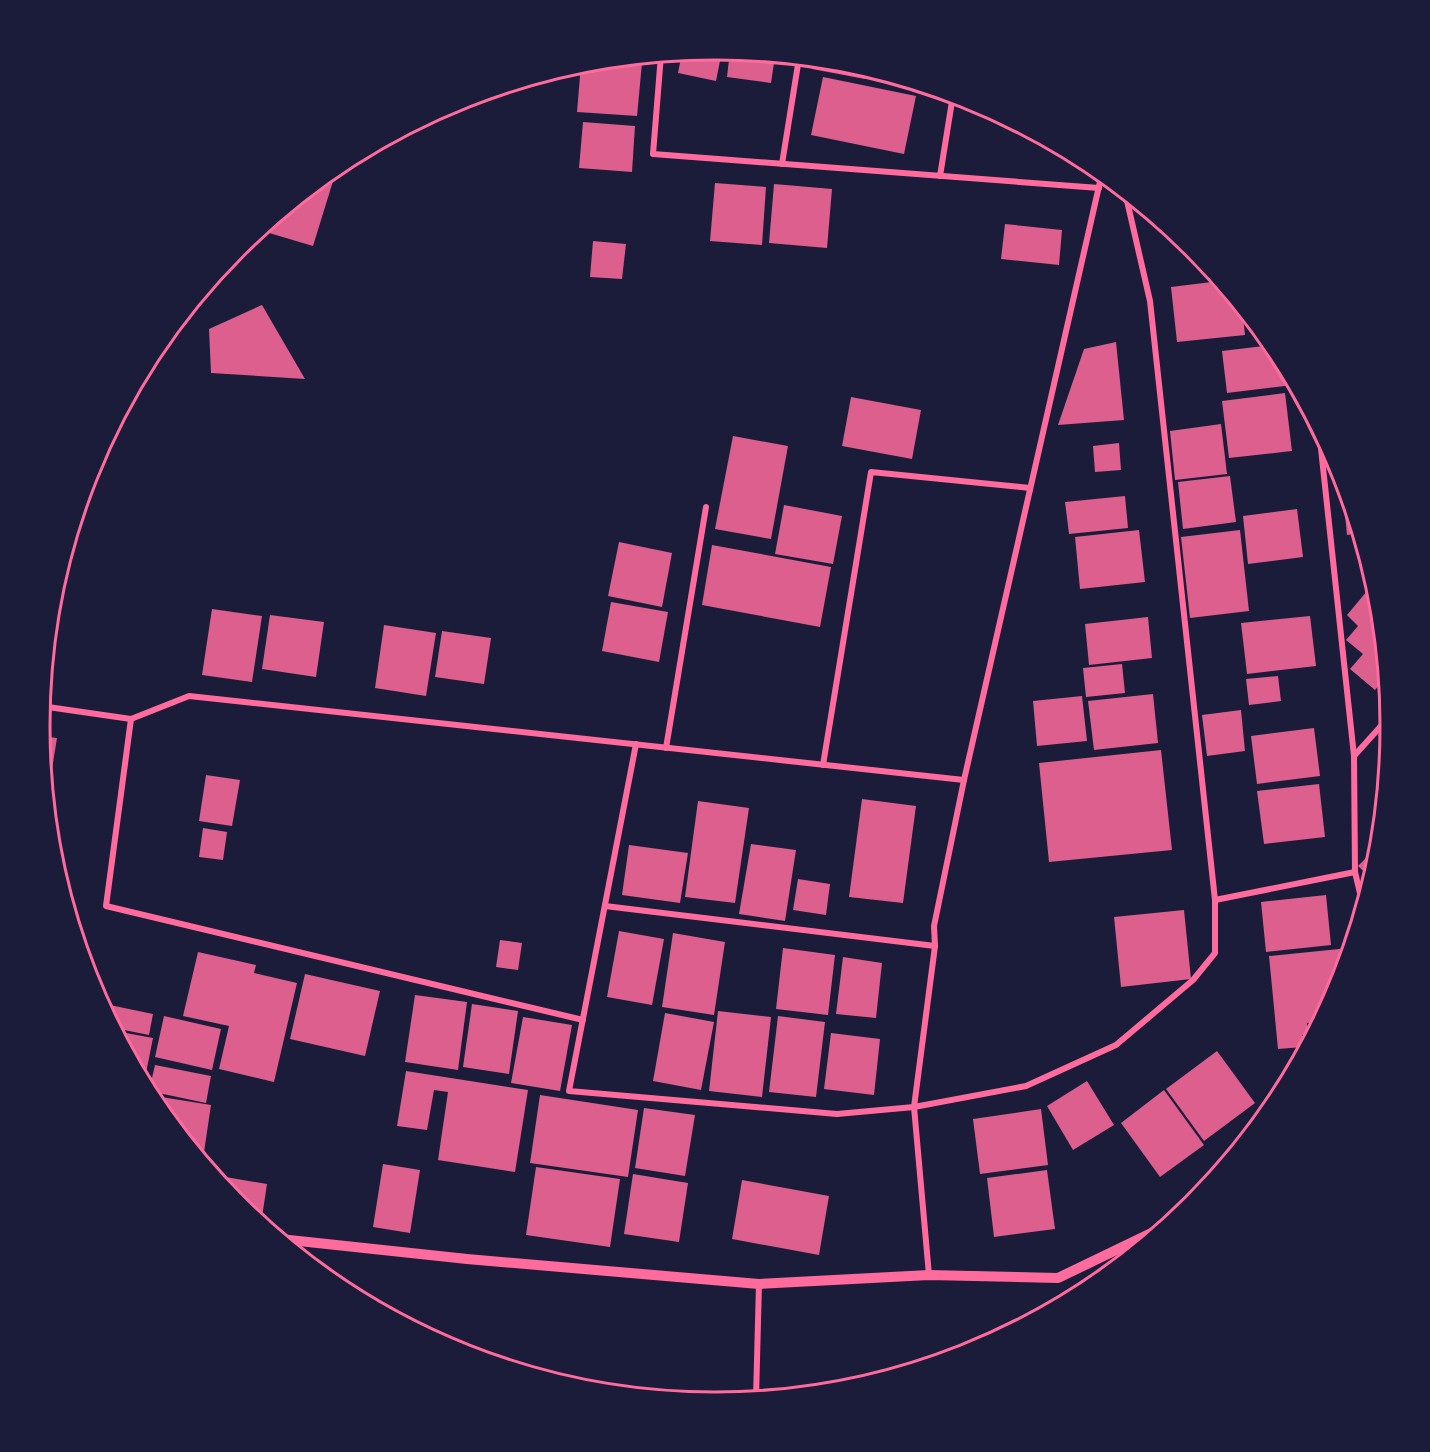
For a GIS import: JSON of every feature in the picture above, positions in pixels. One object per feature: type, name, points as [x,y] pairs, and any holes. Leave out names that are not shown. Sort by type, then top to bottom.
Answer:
[{"type":"street","points":[[660,63],[653,154],[1099,188]]},
{"type":"street","points":[[782,164],[798,66]]},
{"type":"street","points":[[940,176],[952,104]]},
{"type":"street","points":[[929,1275],[914,1107],[934,946],[934,926],[964,780],[1100,184]]},
{"type":"street","points":[[636,744],[569,1091],[837,1114],[914,1107],[1026,1086],[1116,1045],[1193,980],[1215,953],[1215,900],[1150,301],[1128,204]]},
{"type":"street","points":[[1321,452],[1354,756],[1355,872],[1360,891]]},
{"type":"street","points":[[823,765],[870,472],[1030,488]]},
{"type":"street","points":[[666,748],[706,507]]},
{"type":"street","points":[[50,707],[131,719],[189,696],[964,780]]},
{"type":"street","points":[[131,719],[106,906],[583,1020]]},
{"type":"street","points":[[1354,756],[1380,727]]},
{"type":"street","points":[[1215,900],[1355,872]]},
{"type":"street","points":[[605,906],[934,946]]},
{"type":"street","points":[[294,1240],[467,1259],[759,1284],[929,1275],[1058,1278],[1137,1240]]},
{"type":"street","points":[[756,1390],[759,1284]]},
{"type":"building","points":[[720,60],[716,81],[678,73],[680,62]]},
{"type":"building","points":[[729,61],[774,63],[771,83],[727,77]]},
{"type":"building","points":[[642,65],[637,116],[577,112],[580,74]]},
{"type":"building","points":[[812,69],[845,73],[865,78],[865,79]]},
{"type":"building","points":[[823,77],[916,96],[904,154],[811,135]]},
{"type":"building","points":[[583,122],[635,126],[632,172],[579,168]]},
{"type":"building","points":[[333,182],[313,246],[268,233]]},
{"type":"building","points":[[715,183],[766,187],[762,245],[710,241]]},
{"type":"building","points":[[774,184],[832,189],[827,248],[769,243]]},
{"type":"building","points":[[1005,224],[1062,230],[1059,265],[1001,259]]},
{"type":"building","points":[[593,241],[626,244],[622,279],[590,277]]},
{"type":"building","points":[[1211,282],[1244,322],[1245,335],[1177,342],[1171,287]]},
{"type":"building","points":[[262,305],[305,379],[211,373],[209,329]]},
{"type":"building","points":[[1116,342],[1124,420],[1058,425],[1084,349]]},
{"type":"building","points":[[1261,346],[1285,386],[1227,393],[1222,351]]},
{"type":"building","points":[[1285,393],[1292,451],[1229,458],[1222,401]]},
{"type":"building","points":[[851,397],[921,410],[912,459],[842,446]]},
{"type":"building","points":[[1221,424],[1227,474],[1175,480],[1170,431]]},
{"type":"building","points":[[733,436],[788,446],[771,539],[715,529]]},
{"type":"building","points":[[1119,443],[1121,470],[1095,472],[1093,446]]},
{"type":"building","points":[[1230,476],[1236,522],[1183,529],[1178,482]]},
{"type":"building","points":[[1125,496],[1128,528],[1069,534],[1065,502]]},
{"type":"building","points":[[784,505],[842,516],[833,564],[775,554]]},
{"type":"building","points":[[1297,509],[1303,557],[1248,564],[1243,516]]},
{"type":"building","points":[[1345,511],[1352,534],[1347,535]]},
{"type":"building","points":[[1139,530],[1145,582],[1080,589],[1075,537]]},
{"type":"building","points":[[1240,530],[1249,611],[1190,618],[1181,537]]},
{"type":"building","points":[[619,542],[672,553],[662,607],[608,596]]},
{"type":"building","points":[[712,545],[831,567],[820,627],[702,605]]},
{"type":"building","points":[[1367,591],[1379,682],[1375,690],[1350,669],[1363,654],[1346,640],[1358,626],[1347,615]]},
{"type":"building","points":[[611,602],[668,612],[659,662],[602,651]]},
{"type":"building","points":[[212,609],[262,616],[252,682],[202,675]]},
{"type":"building","points":[[270,615],[324,622],[316,677],[262,669]]},
{"type":"building","points":[[1310,616],[1316,666],[1247,674],[1241,623]]},
{"type":"building","points":[[1148,617],[1152,658],[1089,665],[1085,624]]},
{"type":"building","points":[[384,625],[436,633],[426,696],[375,688]]},
{"type":"building","points":[[442,631],[491,638],[484,684],[435,677]]},
{"type":"building","points":[[1122,664],[1125,693],[1086,697],[1083,668]]},
{"type":"building","points":[[1278,676],[1281,701],[1249,705],[1246,679]]},
{"type":"building","points":[[1153,694],[1158,743],[1094,750],[1088,701]]},
{"type":"building","points":[[1082,696],[1087,741],[1037,746],[1033,701]]},
{"type":"building","points":[[1241,710],[1245,751],[1207,756],[1202,715]]},
{"type":"building","points":[[1314,728],[1320,776],[1257,784],[1251,736]]},
{"type":"building","points":[[50,737],[57,738],[51,773]]},
{"type":"building","points":[[1161,750],[1172,850],[1049,862],[1039,763]]},
{"type":"building","points":[[206,775],[240,780],[232,826],[199,821]]},
{"type":"building","points":[[1319,784],[1325,837],[1264,844],[1257,791]]},
{"type":"building","points":[[862,799],[916,806],[903,903],[849,897]]},
{"type":"building","points":[[698,801],[749,808],[735,903],[685,897]]},
{"type":"building","points":[[203,828],[227,832],[223,860],[199,857]]},
{"type":"building","points":[[751,844],[796,850],[785,921],[739,914]]},
{"type":"building","points":[[629,845],[688,853],[680,903],[622,895]]},
{"type":"building","points":[[1368,856],[1364,872],[1358,866]]},
{"type":"building","points":[[798,879],[830,884],[826,915],[793,910]]},
{"type":"building","points":[[1326,895],[1331,945],[1266,952],[1261,902]]},
{"type":"building","points":[[1184,910],[1191,979],[1121,987],[1114,917]]},
{"type":"building","points":[[619,931],[664,939],[652,1005],[607,997]]},
{"type":"building","points":[[673,933],[725,942],[714,1015],[662,1007]]},
{"type":"building","points":[[500,940],[522,943],[518,970],[496,967]]},
{"type":"building","points":[[783,948],[835,955],[828,1015],[776,1009]]},
{"type":"building","points":[[1342,949],[1330,981],[1311,1023],[1307,1023],[1307,1028],[1297,1047],[1278,1049],[1269,956]]},
{"type":"building","points":[[198,952],[256,965],[254,973],[297,983],[274,1082],[219,1069],[229,1026],[183,1016]]},
{"type":"building","points":[[843,957],[882,963],[876,1018],[836,1014]]},
{"type":"building","points":[[305,974],[380,991],[365,1056],[290,1039]]},
{"type":"building","points":[[415,995],[467,1002],[458,1070],[405,1062]]},
{"type":"building","points":[[472,1004],[518,1011],[509,1074],[463,1067]]},
{"type":"building","points":[[111,1005],[153,1014],[149,1035],[123,1030]]},
{"type":"building","points":[[718,1011],[771,1017],[762,1097],[709,1091]]},
{"type":"building","points":[[665,1013],[714,1022],[701,1090],[653,1081]]},
{"type":"building","points":[[164,1016],[221,1029],[212,1070],[155,1057]]},
{"type":"building","points":[[778,1016],[825,1022],[816,1097],[769,1092]]},
{"type":"building","points":[[523,1017],[572,1025],[560,1091],[511,1083]]},
{"type":"building","points":[[125,1033],[153,1038],[146,1071]]},
{"type":"building","points":[[831,1033],[880,1039],[874,1095],[824,1089]]},
{"type":"building","points":[[1217,1051],[1255,1103],[1204,1141],[1166,1089]]},
{"type":"building","points":[[155,1065],[211,1076],[206,1103],[160,1093],[152,1079]]},
{"type":"building","points":[[406,1071],[528,1090],[515,1172],[438,1160],[448,1092],[434,1090],[427,1130],[397,1126]]},
{"type":"building","points":[[1087,1081],[1114,1125],[1073,1150],[1047,1106]]},
{"type":"building","points":[[1164,1090],[1204,1145],[1160,1177],[1121,1123]]},
{"type":"building","points":[[540,1095],[638,1110],[628,1177],[530,1163]]},
{"type":"building","points":[[163,1097],[211,1105],[204,1152]]},
{"type":"building","points":[[644,1108],[695,1115],[685,1176],[635,1168]]},
{"type":"building","points":[[1041,1109],[1048,1165],[980,1174],[973,1119]]},
{"type":"building","points":[[383,1164],[420,1170],[410,1233],[373,1227]]},
{"type":"building","points":[[536,1167],[620,1179],[610,1247],[526,1235]]},
{"type":"building","points":[[1047,1170],[1055,1229],[994,1237],[987,1178]]},
{"type":"building","points":[[633,1174],[688,1183],[679,1242],[624,1234]]},
{"type":"building","points":[[226,1177],[267,1184],[263,1214]]},
{"type":"building","points":[[742,1180],[829,1196],[819,1255],[732,1239]]}]
